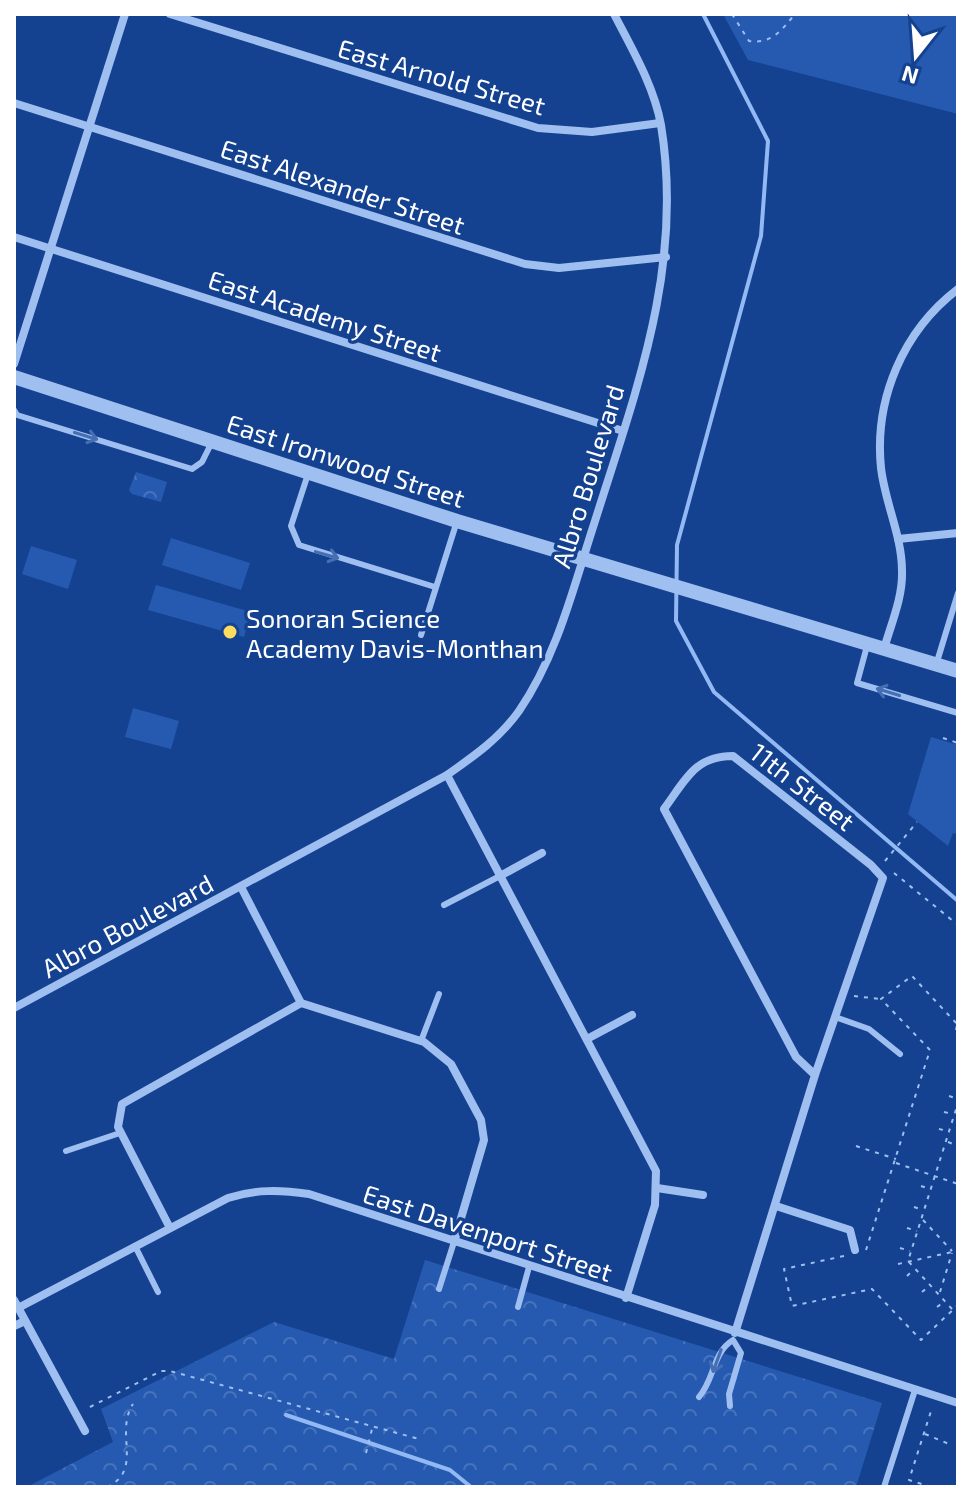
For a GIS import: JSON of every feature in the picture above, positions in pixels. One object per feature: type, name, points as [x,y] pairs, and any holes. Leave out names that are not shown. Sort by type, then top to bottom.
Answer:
[{"type":"street","points":[[14,364],[125,14]]},
{"type":"street","name":"East Arnold Street","points":[[170,14],[538,128],[592,132],[660,123]]},
{"type":"street","name":"Albro Boulevard","points":[[14,1008],[447,775],[490,745],[518,712],[554,646],[583,558],[658,313],[666,257],[666,192],[660,123],[648,82],[614,14]]},
{"type":"street","name":"East Alexander Street","points":[[14,103],[525,264],[559,268],[666,257]]},
{"type":"street","name":"East Academy Street","points":[[14,237],[623,431]]},
{"type":"street","points":[[884,649],[900,596],[902,572],[898,539],[881,468],[884,400],[896,368],[917,332],[934,310],[958,289]]},
{"type":"street","name":"East Ironwood Street","points":[[14,377],[457,521],[868,644]]},
{"type":"street","points":[[898,539],[958,533]]},
{"type":"street","points":[[868,644],[958,671]]},
{"type":"street","name":"11th Street","points":[[734,1337],[815,1075],[883,878],[871,865],[733,756],[718,756],[700,763],[664,809],[796,1057],[815,1075]]},
{"type":"street","points":[[447,775],[656,1171],[657,1188],[626,1298]]},
{"type":"street","points":[[500,876],[542,853]]},
{"type":"street","points":[[241,887],[301,1003],[421,1041],[451,1064],[484,1129],[481,1160],[454,1242]]},
{"type":"street","points":[[170,1228],[120,1133],[118,1127],[122,1104],[301,1003]]},
{"type":"street","points":[[587,1039],[632,1015]]},
{"type":"street","points":[[657,1188],[703,1195]]},
{"type":"street","name":"East Davenport Street","points":[[16,1304],[228,1198],[252,1192],[282,1190],[309,1194],[626,1298],[734,1337],[958,1403]]},
{"type":"street","points":[[776,1206],[850,1230],[855,1250]]},
{"type":"street","points":[[16,1304],[85,1431]]},
{"type":"street","points":[[14,1326],[25,1321]]},
{"type":"lane","points":[[14,410],[17,415],[192,469],[202,462],[212,442]]},
{"type":"lane","points":[[308,474],[291,526],[299,545],[435,587]]},
{"type":"lane","points":[[421,635],[457,521]]},
{"type":"lane","points":[[936,665],[958,593]]},
{"type":"lane","points":[[868,644],[857,683],[958,713]]},
{"type":"lane","points":[[444,905],[500,876]]},
{"type":"lane","points":[[421,1041],[439,994]]},
{"type":"lane","points":[[835,1017],[869,1029],[900,1054]]},
{"type":"lane","points":[[66,1151],[120,1133]]},
{"type":"lane","points":[[439,1289],[454,1242]]},
{"type":"lane","points":[[135,1246],[158,1292]]},
{"type":"lane","points":[[518,1307],[529,1267]]},
{"type":"lane","points":[[699,1397],[708,1387],[721,1348],[734,1337],[741,1353],[729,1394],[730,1406]]},
{"type":"lane","points":[[884,1487],[915,1390]]},
{"type":"path","points":[[732,14],[749,41],[764,43],[778,34],[795,14]]},
{"type":"path","points":[[943,738],[958,743]]},
{"type":"path","points":[[917,822],[882,864],[958,925]]},
{"type":"path","points":[[881,999],[900,981],[912,976],[957,1027]]},
{"type":"path","points":[[918,992],[923,988]]},
{"type":"path","points":[[843,995],[881,999],[931,1050],[867,1252],[784,1269],[792,1306],[873,1287],[921,1340],[958,1305]]},
{"type":"path","points":[[933,1008],[938,1004]]},
{"type":"path","points":[[945,1021],[949,1017]]},
{"type":"path","points":[[957,1027],[958,1020]]},
{"type":"path","points":[[918,1085],[923,1087]]},
{"type":"path","points":[[908,1261],[957,1109],[958,1101],[949,1096]]},
{"type":"path","points":[[913,1102],[917,1104]]},
{"type":"path","points":[[944,1112],[954,1115]]},
{"type":"path","points":[[907,1119],[912,1120]]},
{"type":"path","points":[[939,1129],[949,1132]]},
{"type":"path","points":[[946,1142],[958,1146]]},
{"type":"path","points":[[856,1146],[958,1184]]},
{"type":"path","points":[[921,1186],[931,1189]]},
{"type":"path","points":[[914,1207],[924,1210]]},
{"type":"path","points":[[922,1219],[952,1252]]},
{"type":"path","points":[[907,1228],[918,1231]]},
{"type":"path","points":[[900,1248],[911,1251]]},
{"type":"path","points":[[898,1264],[952,1252]]},
{"type":"path","points":[[939,1295],[952,1252]]},
{"type":"path","points":[[842,1256],[843,1261]]},
{"type":"path","points":[[908,1261],[952,1309]]},
{"type":"path","points":[[907,1276],[915,1268]]},
{"type":"path","points":[[922,1292],[930,1285]]},
{"type":"path","points":[[851,1288],[852,1293]]},
{"type":"path","points":[[882,1300],[886,1295]]},
{"type":"path","points":[[937,1307],[944,1301]]},
{"type":"path","points":[[897,1315],[901,1311]]},
{"type":"path","points":[[913,1332],[917,1329]]},
{"type":"path","points":[[90,1407],[161,1371],[419,1439]]},
{"type":"path","points":[[931,1487],[909,1480],[936,1396]]},
{"type":"path","points":[[107,1487],[120,1481],[129,1459],[124,1429],[133,1404]]},
{"type":"path","points":[[366,1453],[372,1428]]},
{"type":"path","points":[[924,1434],[949,1444]]},
{"type":"green space","points":[[723,14],[958,14],[958,114],[748,60]]},
{"type":"green space","points":[[136,472],[167,482],[161,502],[132,494],[129,490]]},
{"type":"green space","points":[[171,538],[250,563],[241,590],[162,565]]},
{"type":"green space","points":[[31,546],[77,560],[68,589],[22,574]]},
{"type":"green space","points":[[156,585],[251,612],[244,637],[148,610]]},
{"type":"green space","points":[[133,708],[179,721],[171,749],[125,737]]},
{"type":"green space","points":[[931,737],[958,745],[958,834],[953,833],[948,846],[908,814]]},
{"type":"green space","points":[[425,1260],[882,1403],[856,1487],[27,1487],[113,1442],[101,1409],[274,1322],[394,1359]]},
{"type":"waterway","points":[[703,14],[768,141],[761,236],[677,545],[676,621],[714,692],[958,901]]},
{"type":"waterway","points":[[286,1415],[450,1470],[471,1487]]},
{"type":"place","name":"Sonoran Science Academy Davis-Monthan","points":[[230,632]]}]
